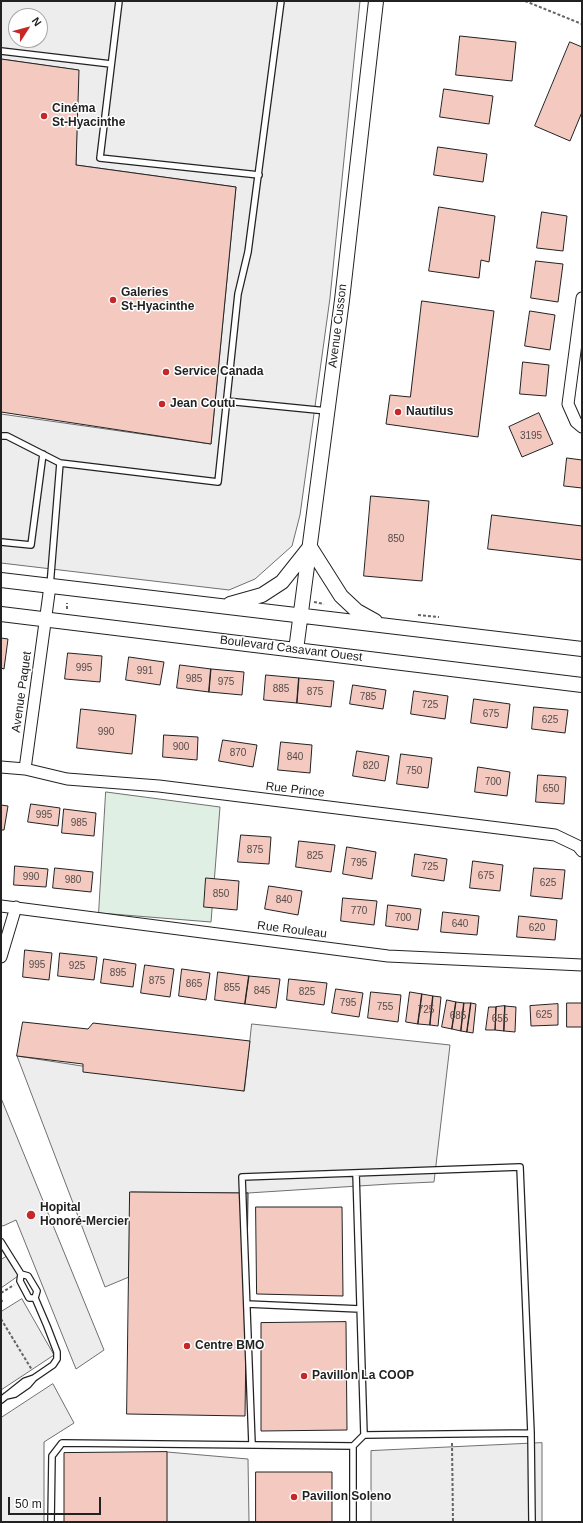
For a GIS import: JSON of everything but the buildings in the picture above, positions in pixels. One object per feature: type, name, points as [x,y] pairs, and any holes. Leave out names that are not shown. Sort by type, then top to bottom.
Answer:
[{"type":"street","name":"Avenue Cusson","points":[[296,650],[342,300],[376,1]]},
{"type":"street","points":[[582,298],[568,404],[576,422],[582,428]]},
{"type":"street","points":[[223,606],[262,595],[282,582],[310,548],[341,596],[357,611],[380,624]]},
{"type":"street","points":[[1,580],[582,648]]},
{"type":"street","name":"Avenue Paquet","points":[[25,770],[50,586]]},
{"type":"street","name":"Boulevard Casavant Ouest","points":[[1,614],[582,685]]},
{"type":"street","name":"Rue Prince","points":[[1,767],[25,770],[67,779],[159,786],[555,835],[578,846],[582,851]]},
{"type":"street","name":"Rue Rouleau","points":[[1,906],[388,956],[582,965]]},
{"type":"street","points":[[1,957],[16,907]]},
{"type":"lane","points":[[119,1],[100,158],[259,175]]},
{"type":"lane","points":[[1,436],[7,436],[60,463],[218,482],[238,294],[248,252],[281,1]]},
{"type":"lane","points":[[1,51],[111,64]]},
{"type":"lane","points":[[226,400],[327,411]]},
{"type":"lane","points":[[1,542],[32,545],[44,454]]},
{"type":"lane","points":[[50,586],[60,463]]},
{"type":"lane","points":[[252,1444],[242,1177],[520,1167],[531,1433],[532,1522]]},
{"type":"lane","points":[[356,1173],[364,1435]]},
{"type":"lane","points":[[1,1242],[21,1274],[20,1281],[29,1298],[35,1298]]},
{"type":"lane","points":[[4,1398],[25,1381],[34,1378],[53,1365],[57,1359],[57,1352],[50,1332],[35,1298],[37,1291],[28,1276],[21,1274]]},
{"type":"lane","points":[[247,1304],[360,1309]]},
{"type":"lane","points":[[51,1522],[52,1456],[62,1443],[352,1446],[364,1435],[531,1433]]},
{"type":"lane","points":[[352,1446],[352,1522]]},
{"type":"path","points":[[525,1],[582,24]]},
{"type":"path","points":[[67,609],[68,603]]},
{"type":"path","points":[[1,1293],[20,1281]]},
{"type":"path","points":[[1,1319],[32,1370]]},
{"type":"path","points":[[452,1443],[453,1522]]},
{"type":"green space","points":[[106,792],[220,807],[211,922],[99,913]]},
{"type":"shaded area","points":[[1,1],[360,1],[330,298],[300,515],[292,546],[255,579],[229,590],[1,563],[1,414],[211,444],[236,187],[76,165],[78,70],[1,59]]},
{"type":"shaded area","points":[[252,1024],[450,1045],[434,1182],[248,1193],[131,1192],[129,1277],[105,1287],[17,1056],[244,1091]]},
{"type":"shaded area","points":[[1,1098],[104,1350],[76,1369],[16,1220],[3,1226],[1,1225]]},
{"type":"shaded area","points":[[9,1255],[21,1274],[1,1288],[1,1260]]},
{"type":"shaded area","points":[[22,1299],[54,1355],[1,1390],[1,1312]]},
{"type":"shaded area","points":[[53,1384],[74,1423],[44,1442],[44,1522],[1,1522],[1,1418]]},
{"type":"shaded area","points":[[542,1443],[542,1522],[371,1522],[371,1451]]},
{"type":"shaded area","points":[[167,1452],[248,1459],[249,1522],[167,1522]]},
{"type":"place","name":"Cinéma St-Hyacinthe","points":[[44,116]]},
{"type":"place","name":"Galeries St-Hyacinthe","points":[[113,300]]},
{"type":"place","name":"Service Canada","points":[[166,372]]},
{"type":"place","name":"Jean Coutu","points":[[162,404]]},
{"type":"place","name":"Nautilus","points":[[398,412]]},
{"type":"place","name":"Hopital Honoré-Mercier","points":[[31,1215]]},
{"type":"place","name":"Centre BMO","points":[[187,1346]]},
{"type":"place","name":"Pavillon La COOP","points":[[304,1376]]},
{"type":"place","name":"Pavillon Soleno","points":[[294,1497]]}]
